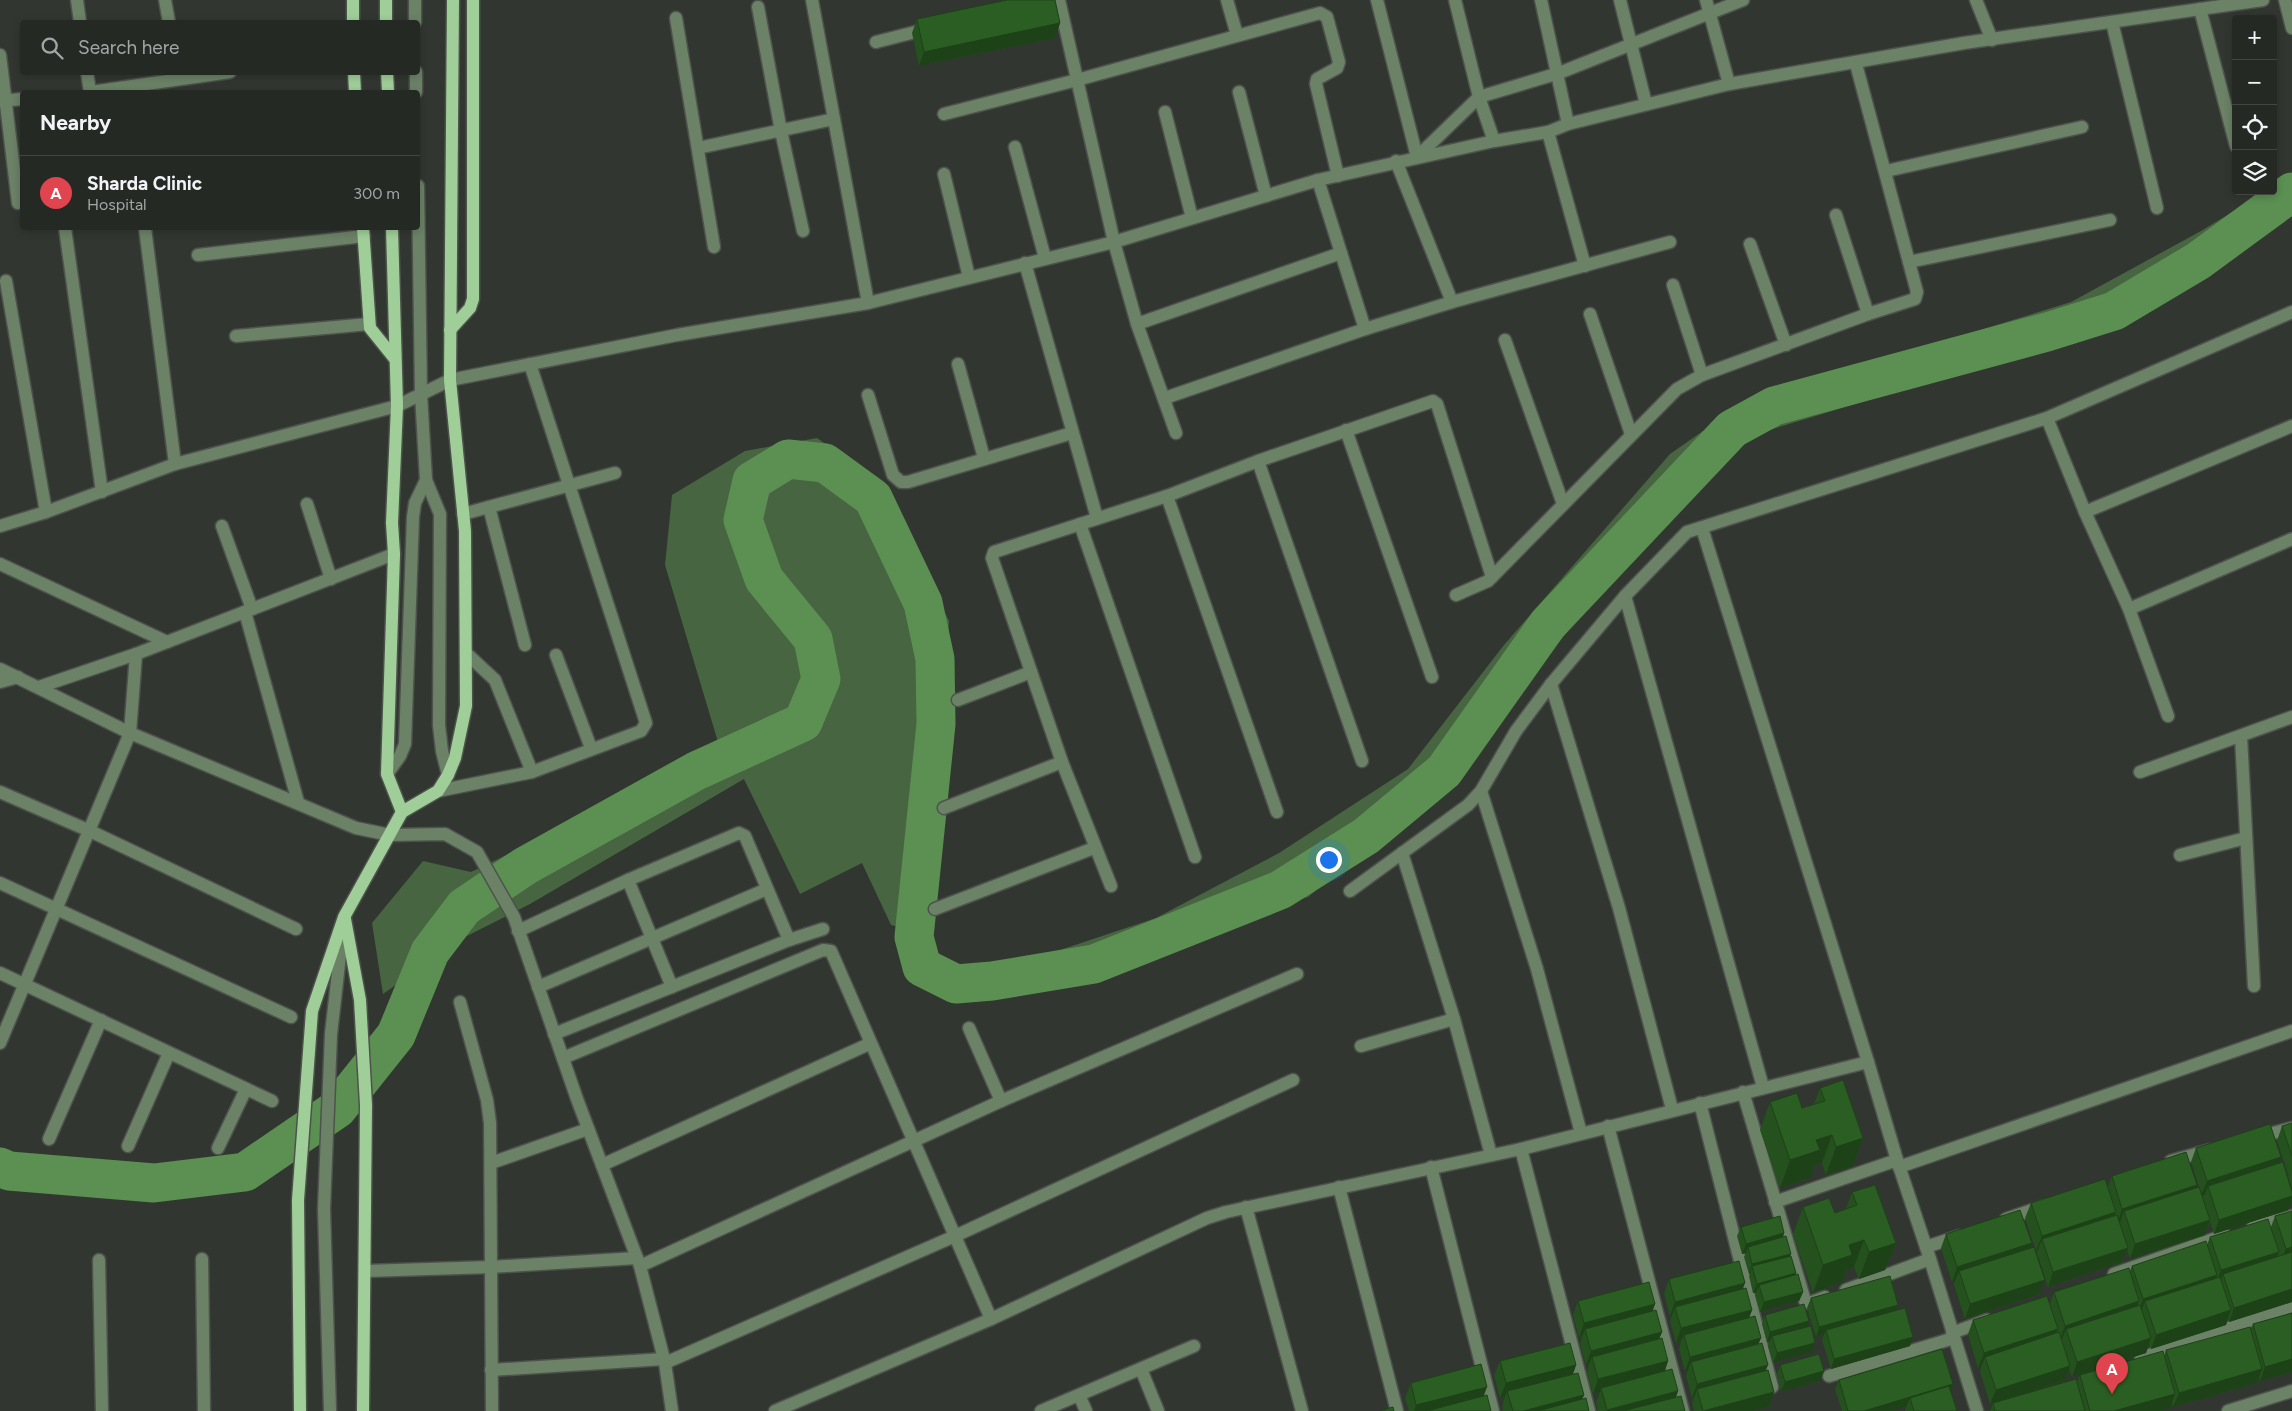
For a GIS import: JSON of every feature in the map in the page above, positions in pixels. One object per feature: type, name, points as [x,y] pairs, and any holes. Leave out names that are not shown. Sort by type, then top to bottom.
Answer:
[{"type":"main road","points":[[353,0],[353,20]]},
{"type":"main road","points":[[386,0],[386,20]]},
{"type":"main road","points":[[300,1411],[298,1200],[306,1066],[312,1011],[344,917],[402,812],[438,791],[448,775],[455,758],[466,706],[463,514],[450,380],[453,0]]},
{"type":"main road","points":[[450,330],[470,308],[474,299],[473,0]]},
{"type":"main road","points":[[354,75],[355,90]]},
{"type":"main road","points":[[387,75],[388,90]]},
{"type":"main road","points":[[392,230],[397,406],[392,523],[394,554],[387,774],[402,812]]},
{"type":"main road","points":[[363,232],[372,333],[395,359]]},
{"type":"main road","points":[[344,917],[360,1000],[366,1105],[364,1411]]},
{"type":"street","points":[[77,0],[80,20]]},
{"type":"street","points":[[165,0],[169,20]]},
{"type":"street","points":[[415,0],[415,20]]},
{"type":"street","points":[[812,0],[868,303]]},
{"type":"street","points":[[1059,0],[1114,242],[1137,324],[1176,433]]},
{"type":"street","points":[[1227,0],[1237,35]]},
{"type":"street","points":[[1377,0],[1417,157]]},
{"type":"street","points":[[1455,0],[1479,96],[1494,141]]},
{"type":"street","points":[[1541,0],[1559,73],[1568,124]]},
{"type":"street","points":[[1620,0],[1646,104]]},
{"type":"street","points":[[1706,0],[1730,84]]},
{"type":"street","points":[[1417,157],[1479,96],[1559,73],[1743,0]]},
{"type":"street","points":[[1976,0],[1992,40]]},
{"type":"street","points":[[0,526],[46,512],[175,464],[397,406],[450,380],[686,334],[868,303],[1114,242],[1318,180],[1396,161],[1548,132],[1568,124],[1730,84],[1992,40],[2263,0]]},
{"type":"street","points":[[2284,0],[2292,28]]},
{"type":"street","points":[[758,7],[781,131],[803,231]]},
{"type":"street","points":[[2200,9],[2232,131]]},
{"type":"street","points":[[944,114],[1077,80],[1320,13],[1326,15],[1338,65],[1317,79],[1316,84],[1338,176]]},
{"type":"street","points":[[676,18],[714,247]]},
{"type":"street","points":[[2112,22],[2157,208]]},
{"type":"street","points":[[876,42],[941,26]]},
{"type":"street","points":[[0,56],[3,101],[18,203]]},
{"type":"street","points":[[1456,595],[1484,584],[1492,577],[1677,388],[1702,375],[1868,314],[1915,299],[1917,292],[1856,64]]},
{"type":"street","points":[[87,75],[90,90]]},
{"type":"street","points":[[108,90],[178,82],[214,75]]},
{"type":"street","points":[[416,75],[416,90]]},
{"type":"street","points":[[1239,92],[1266,196]]},
{"type":"street","points":[[3,101],[20,99]]},
{"type":"street","points":[[1165,112],[1192,218]]},
{"type":"street","points":[[698,148],[834,120]]},
{"type":"street","points":[[1886,171],[2082,127]]},
{"type":"street","points":[[1548,132],[1585,266]]},
{"type":"street","points":[[1015,147],[1045,258]]},
{"type":"street","points":[[1396,161],[1452,302]]},
{"type":"street","points":[[944,174],[968,277]]},
{"type":"street","points":[[1318,180],[1366,329]]},
{"type":"street","points":[[1836,215],[1868,314]]},
{"type":"street","points":[[1909,262],[2110,220]]},
{"type":"street","points":[[65,230],[102,492]]},
{"type":"street","points":[[145,230],[175,464]]},
{"type":"street","points":[[419,230],[421,394],[426,480],[440,514],[439,725],[442,751],[448,775]]},
{"type":"street","points":[[198,255],[363,232]]},
{"type":"street","points":[[1164,398],[1366,329],[1452,302],[1670,242]]},
{"type":"street","points":[[1750,244],[1786,345]]},
{"type":"street","points":[[1137,324],[1341,253]]},
{"type":"street","points":[[1025,263],[1097,518]]},
{"type":"street","points":[[6,281],[46,512]]},
{"type":"street","points":[[1673,286],[1702,375]]},
{"type":"street","points":[[1350,891],[1455,816],[1481,790],[1516,730],[1551,684],[1625,596],[1681,535],[2047,418],[2292,312]]},
{"type":"street","points":[[1590,314],[1631,434]]},
{"type":"street","points":[[236,336],[370,324]]},
{"type":"street","points":[[1505,340],[1563,504]]},
{"type":"street","points":[[438,791],[532,772],[591,748],[641,731],[646,723],[530,364]]},
{"type":"street","points":[[958,364],[984,458]]},
{"type":"street","points":[[868,395],[893,475],[901,482],[908,482],[1072,433]]},
{"type":"street","points":[[1111,886],[1094,848],[1031,672],[993,554],[997,550],[1167,496],[1346,430],[1429,402],[1435,402],[1492,577]]},
{"type":"street","points":[[2047,418],[2085,512],[2128,609],[2168,716]]},
{"type":"street","points":[[2085,512],[2292,426]]},
{"type":"street","points":[[1346,430],[1432,678]]},
{"type":"street","points":[[1258,461],[1362,761]]},
{"type":"street","points":[[463,514],[615,473]]},
{"type":"street","points":[[387,774],[400,756],[405,744],[412,517],[426,480]]},
{"type":"street","points":[[1167,496],[1277,812]]},
{"type":"street","points":[[307,504],[331,579]]},
{"type":"street","points":[[488,507],[525,645]]},
{"type":"street","points":[[1080,524],[1195,857]]},
{"type":"street","points":[[222,526],[248,611],[298,802]]},
{"type":"street","points":[[1702,528],[1898,1163],[1977,1411]]},
{"type":"street","points":[[2128,609],[2292,539]]},
{"type":"street","points":[[39,687],[136,654],[394,554]]},
{"type":"street","points":[[0,564],[167,642]]},
{"type":"street","points":[[1625,596],[1763,1087]]},
{"type":"street","points":[[0,1043],[130,734],[136,654]]},
{"type":"street","points":[[466,654],[495,680],[532,772]]},
{"type":"street","points":[[556,655],[591,748]]},
{"type":"street","points":[[0,669],[130,734],[298,802],[356,828],[390,834],[445,834],[478,852],[514,917],[588,1129],[638,1262],[664,1361],[672,1411]]},
{"type":"street","points":[[958,700],[1031,672]]},
{"type":"street","points":[[0,682],[18,677]]},
{"type":"street","points":[[1551,684],[1619,908],[1672,1110]]},
{"type":"street","points":[[2140,772],[2241,736],[2277,720],[2292,717]]},
{"type":"street","points":[[2241,736],[2254,986]]},
{"type":"street","points":[[944,808],[1062,762]]},
{"type":"street","points":[[1481,790],[1537,969],[1581,1133]]},
{"type":"street","points":[[0,792],[90,831],[296,929]]},
{"type":"street","points":[[518,931],[628,880],[739,833],[745,836],[789,940]]},
{"type":"street","points":[[2180,855],[2246,838]]},
{"type":"street","points":[[935,908],[1094,848]]},
{"type":"street","points":[[1402,853],[1454,1019],[1491,1155]]},
{"type":"street","points":[[628,880],[672,987]]},
{"type":"street","points":[[0,883],[58,908],[291,1017]]},
{"type":"street","points":[[538,988],[651,937],[768,889]]},
{"type":"street","points":[[330,1411],[324,1209],[329,1130],[331,1034],[344,917]]},
{"type":"street","points":[[554,1034],[789,940],[823,929]]},
{"type":"street","points":[[563,1058],[827,949],[832,953],[869,1044],[991,1319]]},
{"type":"street","points":[[0,973],[272,1101]]},
{"type":"street","points":[[365,1271],[638,1262],[1001,1101],[1297,974]]},
{"type":"street","points":[[460,1002],[487,1100],[491,1163],[492,1411]]},
{"type":"street","points":[[1361,1046],[1454,1019]]},
{"type":"street","points":[[49,1139],[101,1020]]},
{"type":"street","points":[[970,1028],[1001,1101]]},
{"type":"street","points":[[1775,1202],[1898,1163],[2292,1031]]},
{"type":"street","points":[[602,1165],[869,1044]]},
{"type":"street","points":[[128,1146],[169,1053]]},
{"type":"street","points":[[776,1411],[991,1319],[1207,1218],[1246,1207],[1491,1155],[1868,1062]]},
{"type":"street","points":[[492,1370],[664,1361],[955,1236],[1293,1080]]},
{"type":"street","points":[[218,1148],[246,1089]]},
{"type":"street","points":[[1743,1092],[1806,1302],[1928,1253],[1972,1231]]},
{"type":"street","points":[[1700,1103],[1772,1387]]},
{"type":"street","points":[[1608,1126],[1683,1411]]},
{"type":"street","points":[[2247,1140],[2292,1128]]},
{"type":"street","points":[[491,1163],[588,1129]]},
{"type":"street","points":[[2158,1166],[2221,1147]]},
{"type":"street","points":[[1520,1148],[1588,1411]]},
{"type":"street","points":[[1431,1167],[1493,1411]]},
{"type":"street","points":[[1339,1187],[1397,1411]]},
{"type":"street","points":[[1991,1224],[2056,1202]]},
{"type":"street","points":[[1246,1207],[1302,1411]]},
{"type":"street","points":[[2098,1279],[2199,1243],[2292,1216]]},
{"type":"street","points":[[202,1259],[204,1411]]},
{"type":"street","points":[[99,1260],[102,1411]]},
{"type":"street","points":[[2126,1363],[2292,1306]]},
{"type":"street","points":[[1829,1376],[1953,1335],[1998,1316]]},
{"type":"street","points":[[1041,1411],[1194,1346]]},
{"type":"street","points":[[1140,1369],[1158,1411]]},
{"type":"street","points":[[2228,1411],[2292,1391]]},
{"type":"street","points":[[1079,1395],[1086,1411]]},
{"type":"green space","points":[[2292,177],[2292,209],[2118,315],[2042,348],[1739,439],[1604,584],[1536,672],[1436,790],[1308,897],[1250,914],[1076,975],[983,1001],[1009,967],[1156,918],[1279,853],[1408,769],[1504,645],[1670,454],[1743,403],[2071,302],[2201,231],[2260,195],[2277,195],[2277,186]]},
{"type":"green space","points":[[817,438],[867,473],[915,555],[949,621],[934,874],[927,933],[891,925],[862,863],[800,894],[744,779],[530,904],[459,940],[383,994],[372,923],[423,861],[471,872],[554,832],[718,742],[665,565],[672,495],[745,451]]},
{"type":"building","points":[[1007,0],[1055,0],[1060,23],[924,52],[917,19]]},
{"type":"building","points":[[1843,1080],[1863,1138],[1836,1147],[1832,1135],[1816,1140],[1820,1150],[1790,1160],[1770,1102],[1797,1093],[1802,1108],[1825,1101],[1820,1088]]},
{"type":"building","points":[[2292,1123],[2292,1156],[2282,1126]]},
{"type":"building","points":[[2270,1124],[2281,1157],[2207,1181],[2196,1148]]},
{"type":"building","points":[[2186,1152],[2197,1185],[2122,1209],[2112,1176]]},
{"type":"building","points":[[2283,1162],[2292,1196],[2219,1220],[2208,1186]]},
{"type":"building","points":[[2105,1179],[2116,1212],[2042,1236],[2031,1203]]},
{"type":"building","points":[[1875,1185],[1896,1243],[1869,1252],[1864,1240],[1849,1245],[1852,1255],[1823,1265],[1803,1207],[1829,1198],[1835,1213],[1857,1205],[1852,1192]]},
{"type":"building","points":[[2199,1187],[2210,1220],[2135,1244],[2124,1211]]},
{"type":"building","points":[[2020,1210],[2032,1243],[1957,1267],[1946,1234]]},
{"type":"building","points":[[2292,1211],[2292,1247],[2286,1249],[2275,1216]]},
{"type":"building","points":[[2117,1215],[2128,1248],[2053,1272],[2042,1239]]},
{"type":"building","points":[[1780,1216],[1784,1233],[1746,1244],[1741,1227]]},
{"type":"building","points":[[2268,1219],[2279,1252],[2221,1270],[2210,1237]]},
{"type":"building","points":[[1786,1236],[1791,1254],[1752,1264],[1748,1247]]},
{"type":"building","points":[[2206,1241],[2217,1275],[2143,1299],[2132,1266]]},
{"type":"building","points":[[2034,1247],[2045,1280],[1970,1304],[1959,1271]]},
{"type":"building","points":[[2292,1252],[2292,1289],[2234,1308],[2223,1274]]},
{"type":"building","points":[[1791,1256],[1796,1273],[1757,1284],[1752,1266]]},
{"type":"building","points":[[1739,1261],[1745,1283],[1675,1302],[1669,1279]]},
{"type":"building","points":[[2129,1268],[2139,1301],[2065,1326],[2054,1292]]},
{"type":"building","points":[[1798,1274],[1803,1292],[1764,1302],[1759,1285]]},
{"type":"building","points":[[1890,1276],[1898,1305],[1819,1327],[1811,1298]]},
{"type":"building","points":[[2220,1277],[2231,1310],[2156,1335],[2145,1301]]},
{"type":"building","points":[[1649,1282],[1655,1304],[1584,1323],[1578,1301]]},
{"type":"building","points":[[1746,1288],[1752,1310],[1681,1328],[1675,1307]]},
{"type":"building","points":[[2047,1296],[2058,1329],[1984,1353],[1973,1320]]},
{"type":"building","points":[[1804,1304],[1809,1321],[1770,1332],[1765,1315]]},
{"type":"building","points":[[2140,1305],[2151,1338],[2077,1362],[2066,1329]]},
{"type":"building","points":[[1905,1308],[1913,1337],[1834,1359],[1826,1330]]},
{"type":"building","points":[[1656,1310],[1662,1332],[1591,1351],[1585,1329]]},
{"type":"building","points":[[2292,1313],[2292,1359],[2265,1367],[2253,1324]]},
{"type":"building","points":[[1755,1316],[1761,1338],[1690,1357],[1684,1335]]},
{"type":"building","points":[[1811,1326],[1815,1343],[1777,1353],[1772,1336]]},
{"type":"building","points":[[2250,1327],[2262,1369],[2179,1393],[2166,1350]]},
{"type":"building","points":[[2059,1332],[2070,1366],[1996,1390],[1985,1357]]},
{"type":"building","points":[[1662,1338],[1668,1361],[1598,1379],[1592,1357]]},
{"type":"building","points":[[1570,1343],[1576,1365],[1506,1383],[1500,1361]]},
{"type":"building","points":[[1762,1343],[1768,1365],[1697,1384],[1691,1362]]},
{"type":"building","points":[[1942,1349],[1953,1384],[1864,1411],[1848,1411],[1839,1380]]},
{"type":"building","points":[[2163,1351],[2175,1394],[2114,1411],[2090,1411],[2080,1375]]},
{"type":"building","points":[[1819,1354],[1824,1371],[1785,1382],[1780,1365]]},
{"type":"building","points":[[1481,1364],[1487,1387],[1416,1405],[1411,1383]]},
{"type":"building","points":[[1672,1369],[1678,1391],[1607,1410],[1601,1388]]},
{"type":"building","points":[[1768,1370],[1774,1392],[1703,1411],[1697,1389]]},
{"type":"building","points":[[1578,1373],[1584,1395],[1523,1411],[1513,1411],[1507,1391]]},
{"type":"building","points":[[2076,1379],[2085,1411],[1995,1411],[1993,1403]]},
{"type":"building","points":[[1949,1386],[1957,1411],[1914,1411],[1910,1398]]},
{"type":"building","points":[[1487,1395],[1491,1411],[1427,1411]]},
{"type":"building","points":[[1681,1396],[1685,1411],[1623,1411]]},
{"type":"building","points":[[1586,1398],[1589,1411],[1538,1411]]},
{"type":"building","points":[[1393,1407],[1394,1411],[1379,1411]]},
{"type":"waterway","points":[[0,1167],[9,1171],[154,1183],[245,1172],[337,1109],[396,1035],[430,952],[464,907],[525,866],[696,771],[803,722],[821,679],[813,639],[764,579],[743,520],[752,481],[788,459],[825,463],[873,498],[923,603],[935,659],[936,724],[914,937],[922,967],[956,984],[992,981],[1094,964],[1280,890],[1366,836],[1444,771],[1548,624],[1732,429],[1774,406],[2047,332],[2114,311],[2198,261],[2292,192]]},
{"type":"place","name":"Sharda Clinic","points":[[2112,1394]]}]
